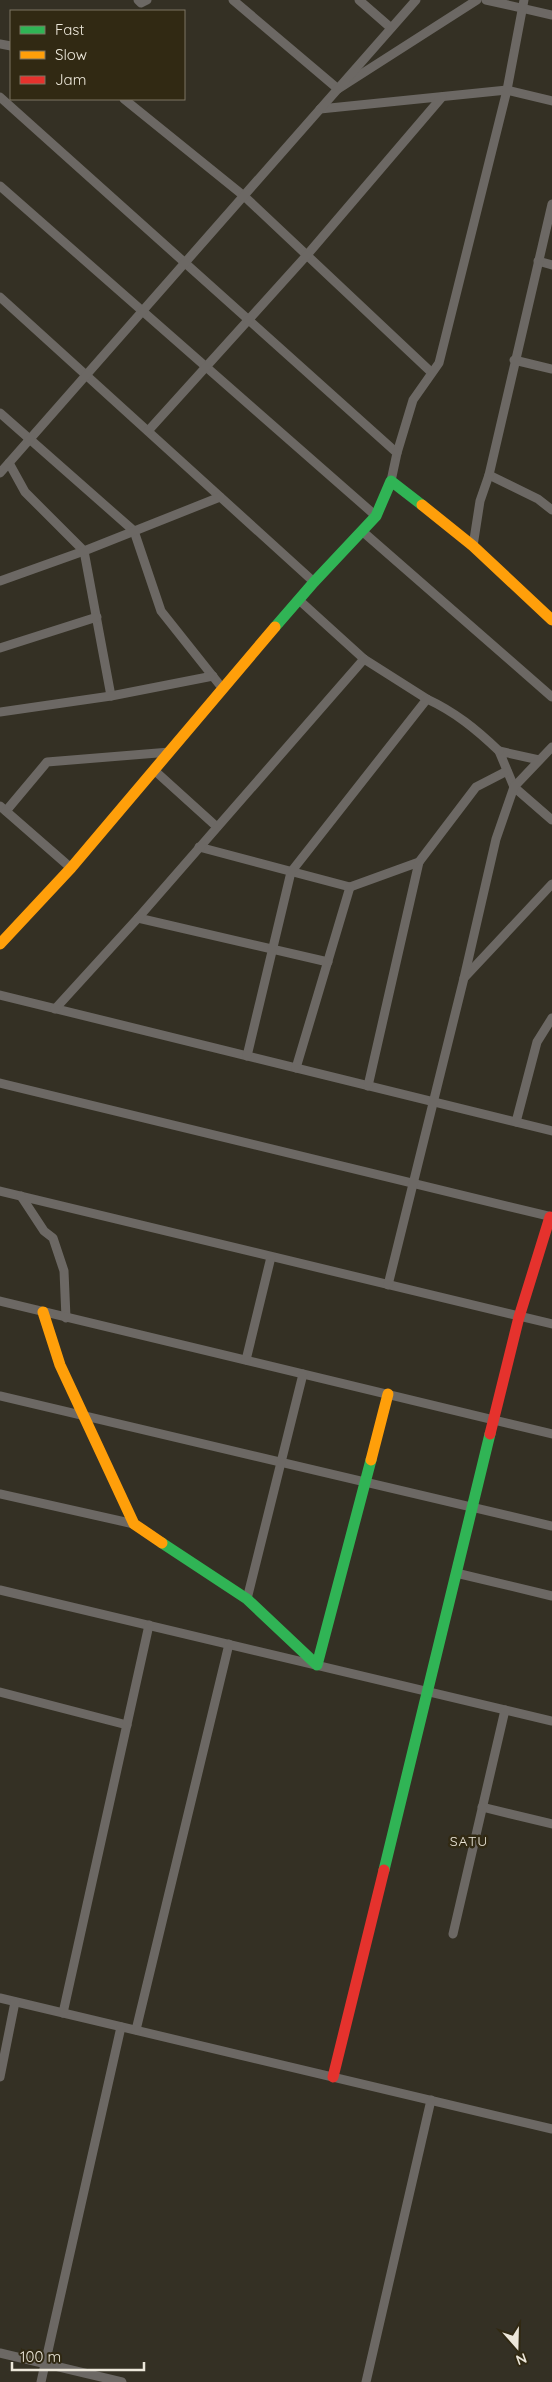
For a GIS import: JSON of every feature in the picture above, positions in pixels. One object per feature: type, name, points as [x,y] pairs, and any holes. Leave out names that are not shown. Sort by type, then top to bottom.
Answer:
[{"type":"street","points":[[138,0],[141,3],[147,0]]},
{"type":"street","points":[[233,0],[338,89]]},
{"type":"street","points":[[359,0],[391,28]]},
{"type":"street","points":[[0,473],[416,0]]},
{"type":"street","points":[[338,89],[477,0]]},
{"type":"street","points":[[486,0],[523,4],[552,15]]},
{"type":"street","points":[[0,944],[71,868],[314,582],[376,516],[391,481],[397,453],[413,400],[431,372],[439,364],[507,90],[523,4]]},
{"type":"street","points":[[320,109],[507,90],[552,101]]},
{"type":"street","points":[[148,431],[307,254],[442,96]]},
{"type":"street","points":[[0,97],[397,453]]},
{"type":"street","points":[[125,100],[244,196],[431,372]]},
{"type":"street","points":[[0,186],[376,516]]},
{"type":"street","points":[[473,546],[480,501],[489,475],[514,360],[552,204]]},
{"type":"street","points":[[538,261],[552,265]]},
{"type":"street","points":[[0,297],[314,582]]},
{"type":"street","points":[[514,360],[552,369]]},
{"type":"street","points":[[0,413],[134,531],[161,611],[224,689]]},
{"type":"street","points":[[9,463],[25,492],[84,551],[112,696]]},
{"type":"street","points":[[489,475],[538,499],[552,510]]},
{"type":"street","points":[[391,481],[473,546],[552,620]]},
{"type":"street","points":[[0,581],[84,551],[220,497]]},
{"type":"street","points":[[362,531],[552,697]]},
{"type":"street","points":[[299,600],[364,659],[426,699],[448,709],[474,727],[499,751],[514,786],[552,820]]},
{"type":"street","points":[[0,648],[97,616]]},
{"type":"street","points":[[55,1009],[138,918],[364,659]]},
{"type":"street","points":[[0,712],[112,696],[213,676]]},
{"type":"street","points":[[247,1056],[291,872],[426,699]]},
{"type":"street","points":[[499,751],[540,760]]},
{"type":"street","points":[[388,1285],[464,978],[496,839],[514,786],[550,751]]},
{"type":"street","points":[[71,868],[3,809],[47,762],[170,752]]},
{"type":"street","points":[[154,770],[217,827]]},
{"type":"street","points":[[368,1086],[419,862],[476,787],[507,771]]},
{"type":"street","points":[[200,847],[350,887],[419,862]]},
{"type":"street","points":[[464,978],[552,884]]},
{"type":"street","points":[[296,1068],[350,887]]},
{"type":"street","points":[[138,918],[328,962]]},
{"type":"street","points":[[0,995],[552,1131]]},
{"type":"street","points":[[516,1122],[537,1042],[552,1018]]},
{"type":"street","points":[[0,1083],[551,1217],[519,1317],[333,2077]]},
{"type":"street","points":[[0,1191],[552,1324]]},
{"type":"street","points":[[21,1196],[44,1231],[52,1238],[64,1271],[66,1318]]},
{"type":"street","points":[[246,1360],[271,1257]]},
{"type":"street","points":[[0,1302],[552,1434]]},
{"type":"street","points":[[43,1312],[60,1365],[86,1416],[134,1524]]},
{"type":"street","points":[[247,1599],[303,1374]]},
{"type":"street","points":[[317,1665],[388,1394]]},
{"type":"street","points":[[0,1396],[552,1526]]},
{"type":"street","points":[[0,1494],[134,1524],[247,1599],[317,1665]]},
{"type":"street","points":[[456,1574],[552,1596]]},
{"type":"street","points":[[0,1590],[552,1721]]},
{"type":"street","points":[[63,2013],[149,1625]]},
{"type":"street","points":[[136,2030],[229,1644]]},
{"type":"street","points":[[0,1692],[127,1725]]},
{"type":"street","points":[[453,1934],[505,1710]]},
{"type":"street","points":[[482,1807],[552,1824]]},
{"type":"street","points":[[0,1998],[552,2129]]},
{"type":"street","points":[[0,2077],[4,2043],[16,2002]]},
{"type":"street","points":[[41,2382],[122,2027]]},
{"type":"street","points":[[366,2382],[432,2100]]},
{"type":"street","points":[[0,2353],[122,2382]]},
{"type":"traffic: fast","points":[[275,627],[376,516],[391,481],[422,505]]},
{"type":"traffic: fast","points":[[384,1870],[490,1434]]},
{"type":"traffic: fast","points":[[162,1543],[247,1599],[317,1665],[371,1460]]},
{"type":"traffic: slow","points":[[422,505],[473,546],[552,620]]},
{"type":"traffic: slow","points":[[0,944],[71,868],[275,627]]},
{"type":"traffic: slow","points":[[43,1312],[60,1365],[134,1524],[162,1543]]},
{"type":"traffic: slow","points":[[371,1460],[388,1394]]},
{"type":"traffic: jam","points":[[490,1434],[519,1317],[550,1217]]},
{"type":"traffic: jam","points":[[333,2077],[384,1870]]},
{"type":"district","name":"SATU","points":[[469,1841]]}]
